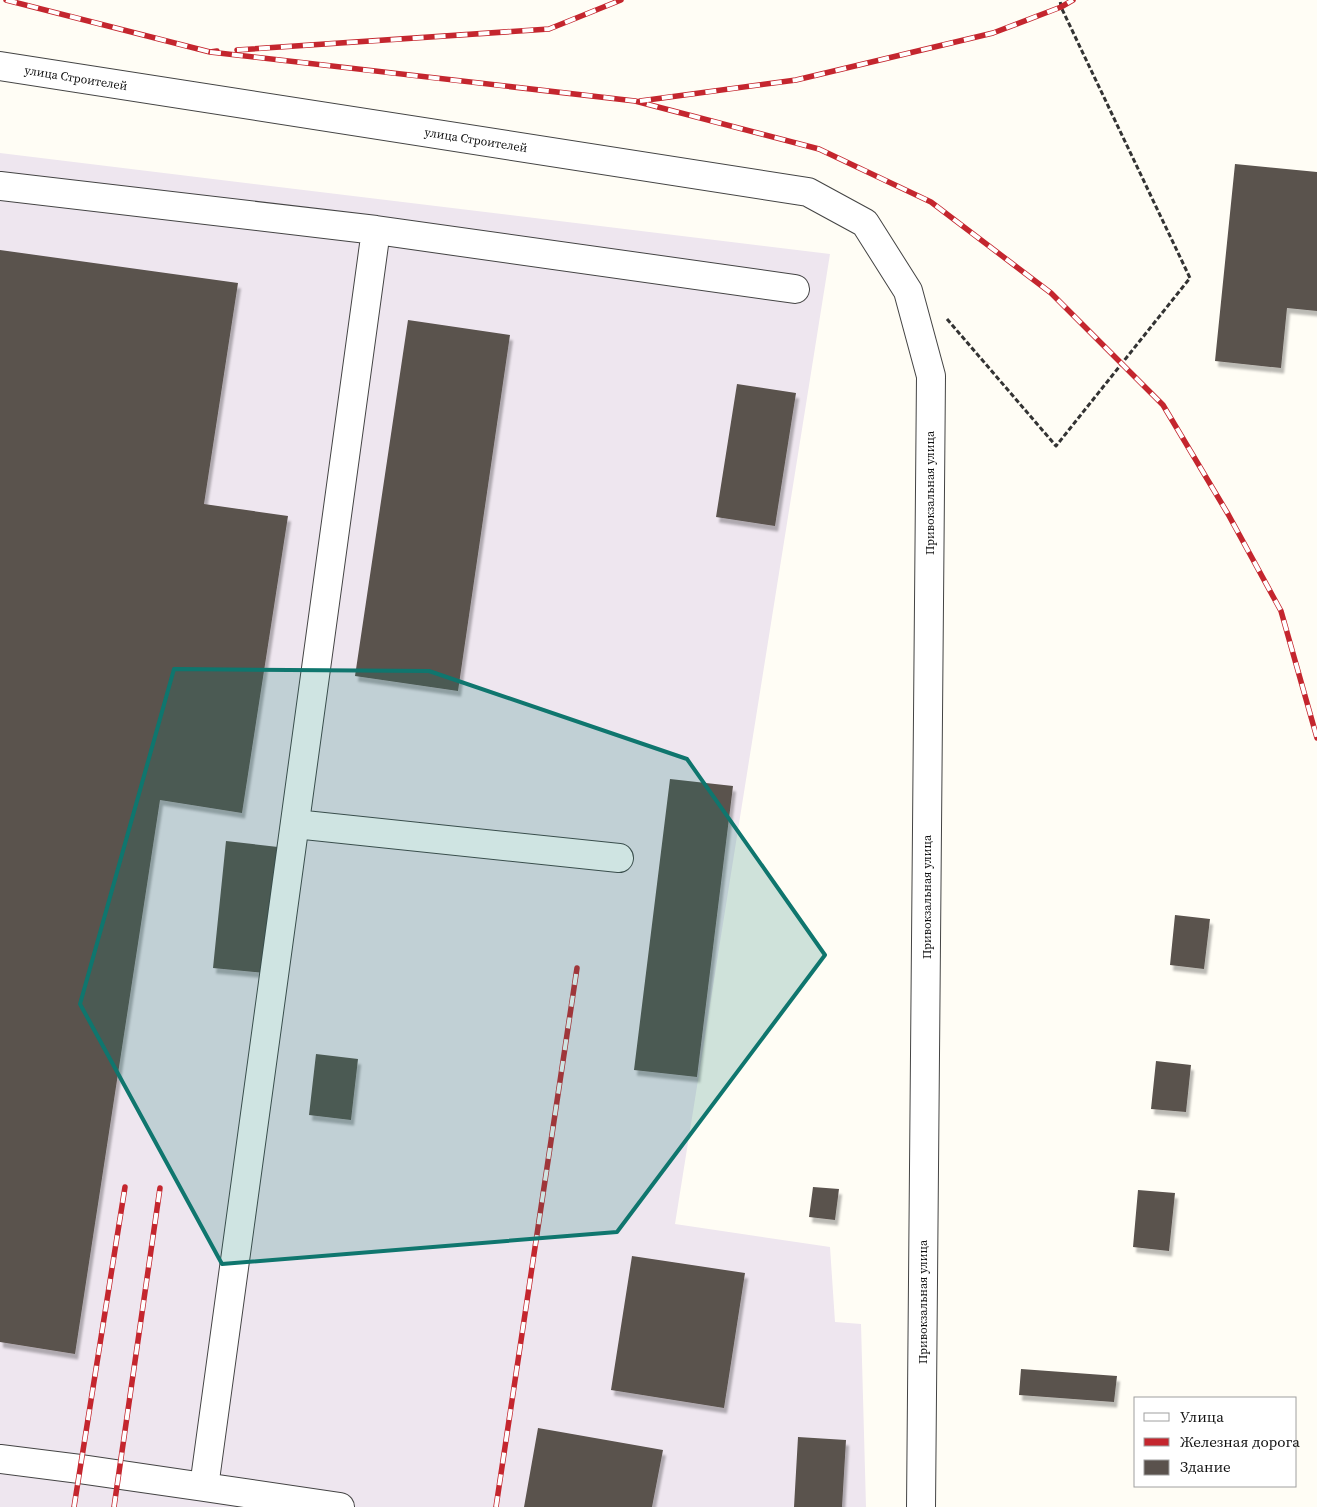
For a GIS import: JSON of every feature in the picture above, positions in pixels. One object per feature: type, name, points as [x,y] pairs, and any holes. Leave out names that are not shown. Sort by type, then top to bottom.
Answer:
[{"type":"street","name":"улица Строителей","points":[[0,66],[808,192],[864,222],[908,291]]},
{"type":"street","points":[[0,186],[376,230],[795,289]]},
{"type":"street","points":[[204,1487],[376,230]]},
{"type":"street","name":"Привокзальная улица","points":[[908,291],[931,376],[921,1507]]},
{"type":"street","points":[[295,824],[619,858]]},
{"type":"street","points":[[0,1460],[340,1507]]},
{"type":"path","points":[[947,318],[1056,446],[1190,278],[1060,0]]},
{"type":"highlighted area","points":[[174,669],[429,671],[687,759],[825,955],[617,1232],[222,1264],[80,1004]]},
{"type":"shaded area","points":[[0,153],[830,254],[675,1224],[830,1247],[835,1322],[861,1324],[866,1507],[0,1507]]},
{"type":"building","points":[[1235,164],[1317,172],[1317,311],[1287,308],[1281,368],[1215,361]]},
{"type":"building","points":[[0,250],[238,283],[204,504],[288,516],[242,813],[160,800],[75,1354],[0,1342]]},
{"type":"building","points":[[408,320],[510,335],[458,691],[355,676]]},
{"type":"building","points":[[737,384],[796,393],[775,526],[716,517]]},
{"type":"building","points":[[670,779],[733,786],[697,1077],[634,1070]]},
{"type":"building","points":[[226,841],[278,847],[265,973],[213,968]]},
{"type":"building","points":[[1175,915],[1210,919],[1204,969],[1170,965]]},
{"type":"building","points":[[316,1054],[358,1059],[351,1120],[309,1115]]},
{"type":"building","points":[[1156,1061],[1191,1065],[1186,1112],[1151,1109]]},
{"type":"building","points":[[813,1187],[839,1189],[835,1220],[809,1217]]},
{"type":"building","points":[[1138,1190],[1175,1193],[1169,1251],[1133,1247]]},
{"type":"building","points":[[632,1256],[745,1273],[724,1408],[611,1390]]},
{"type":"building","points":[[1021,1369],[1117,1376],[1114,1402],[1019,1395]]},
{"type":"building","points":[[538,1428],[663,1450],[652,1507],[524,1507]]},
{"type":"building","points":[[798,1437],[846,1440],[842,1507],[794,1507]]},
{"type":"railway","points":[[6,0],[210,52],[217,51]]},
{"type":"railway","points":[[237,50],[549,29],[621,0]]},
{"type":"railway","points":[[640,101],[796,80],[993,33],[1061,7],[1073,0]]},
{"type":"railway","points":[[210,52],[635,101],[819,149],[931,202],[1051,293],[1163,405],[1228,514],[1281,611],[1317,738]]},
{"type":"railway","points":[[496,1507],[577,968]]},
{"type":"railway","points":[[74,1507],[125,1187]]},
{"type":"railway","points":[[114,1507],[160,1188]]}]
